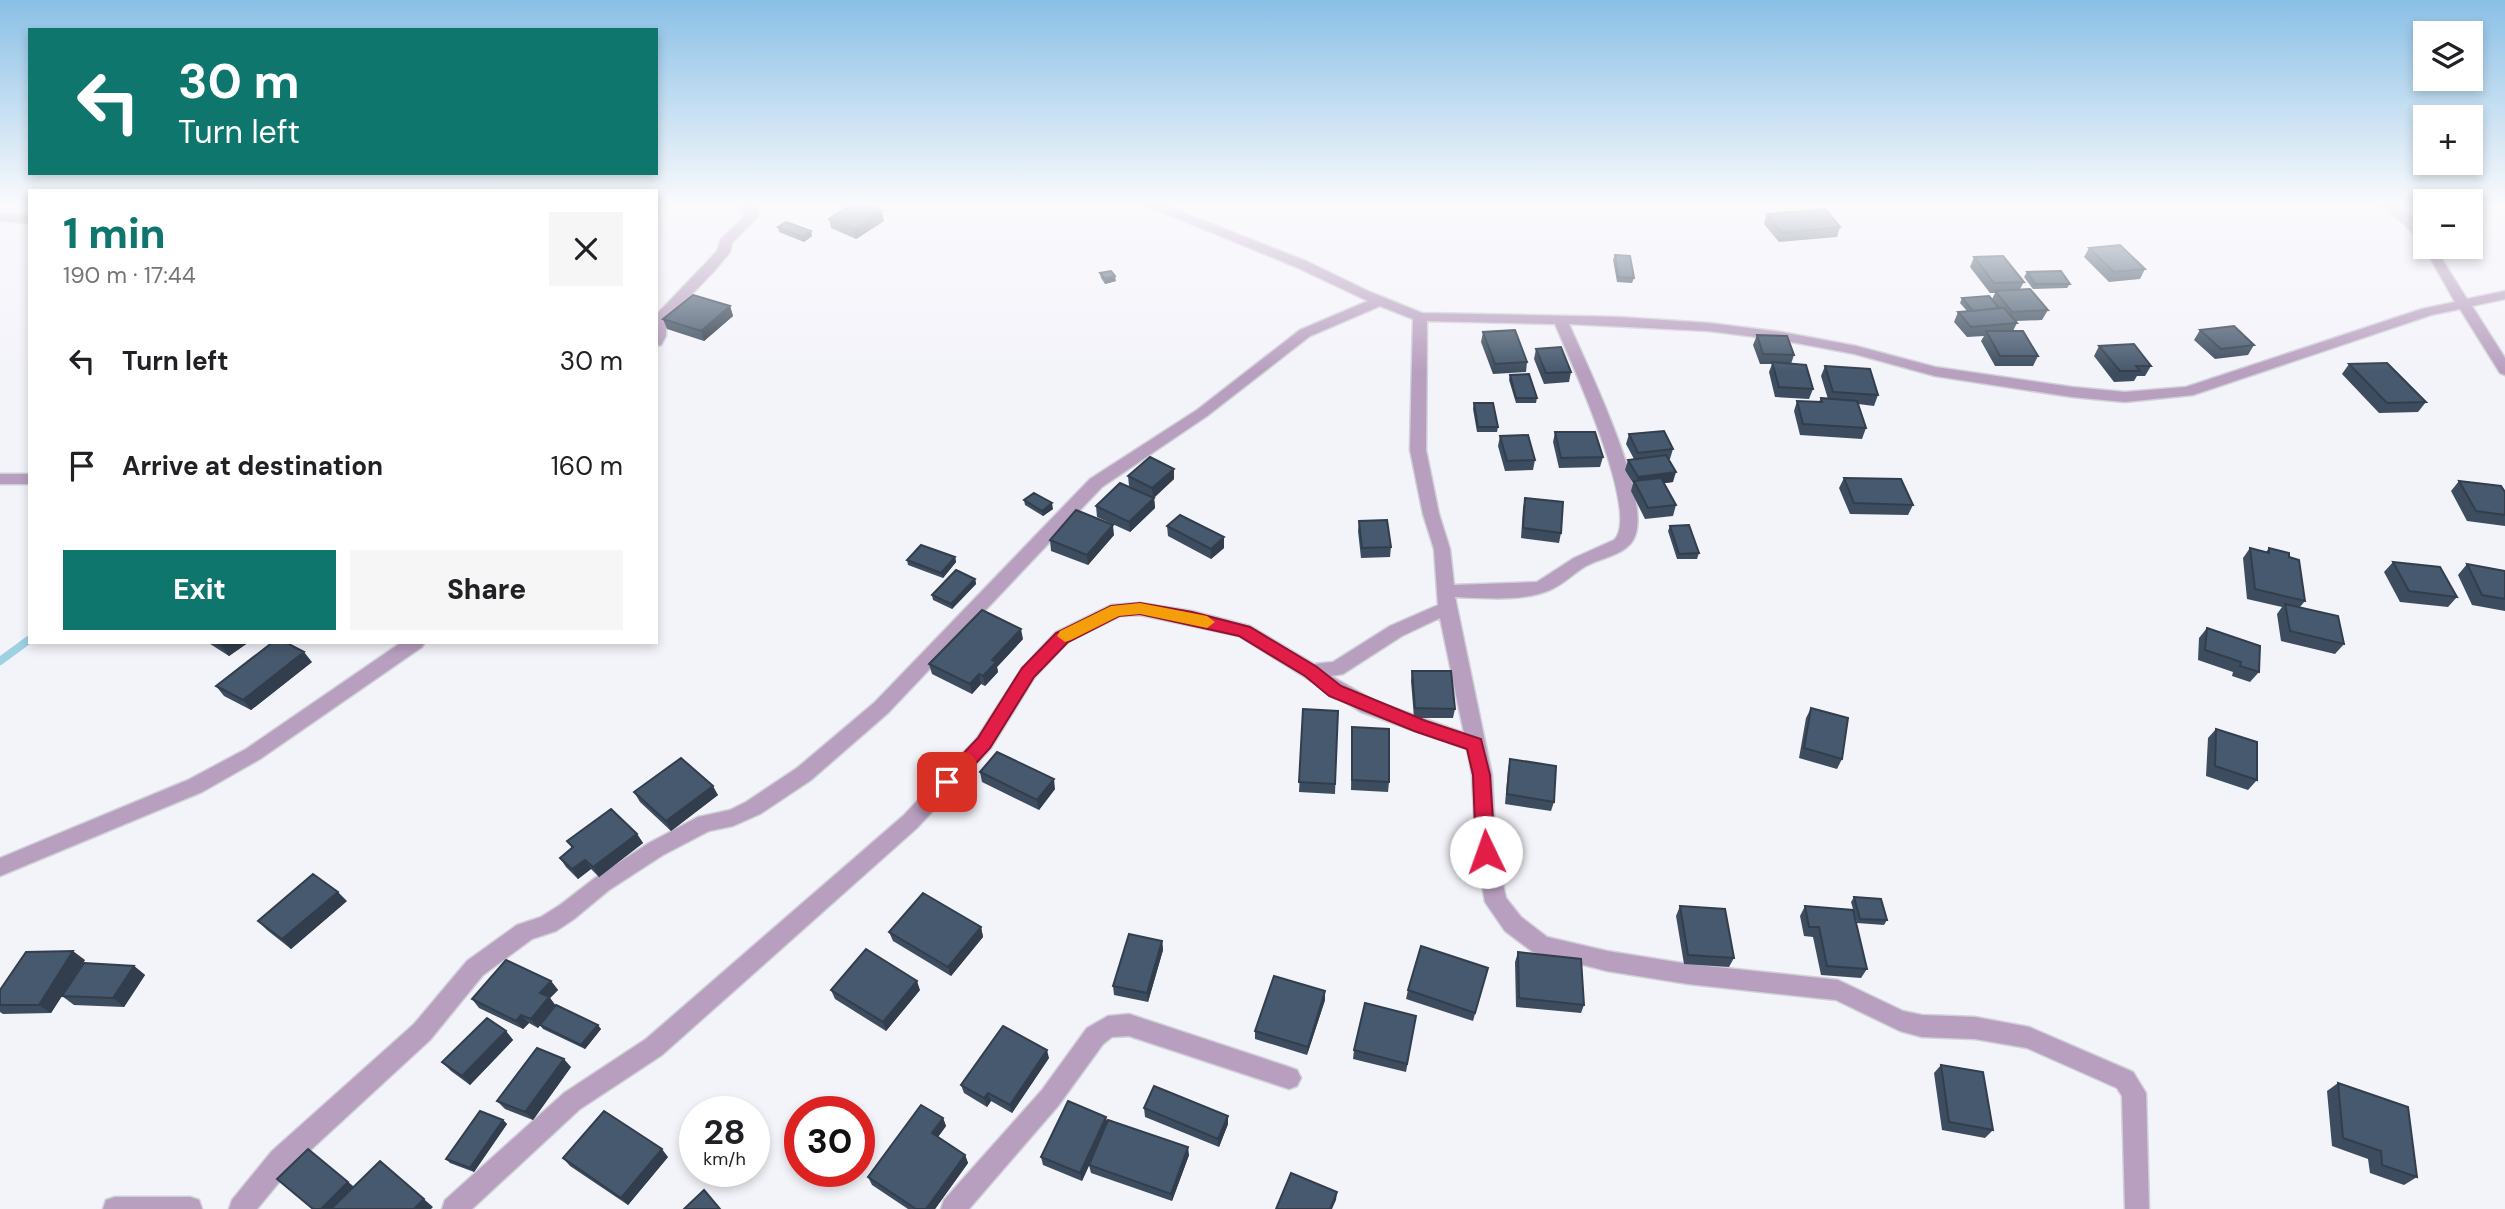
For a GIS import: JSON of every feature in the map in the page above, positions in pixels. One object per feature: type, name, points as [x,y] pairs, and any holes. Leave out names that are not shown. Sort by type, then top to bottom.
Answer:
[{"type":"street","points":[[658,338],[659,321],[717,259]]},
{"type":"street","points":[[1289,259],[1420,317],[1618,321],[1782,336],[1856,350],[1935,371],[2072,392],[2125,397],[2189,392],[2427,312],[2463,302],[2505,295]]},
{"type":"street","points":[[2435,259],[2505,370]]},
{"type":"street","points":[[241,1209],[281,1160],[422,1032],[475,968],[525,932],[548,924],[567,912],[602,884],[656,849],[705,823],[733,818],[753,808],[804,774],[881,708],[1096,483],[1202,414],[1306,333],[1382,300]]},
{"type":"street","points":[[1420,317],[1418,450],[1431,514],[1442,549],[1446,600],[1482,775],[1486,852],[1496,902],[1513,924],[1541,944],[1608,961],[1688,974],[1838,990],[1900,1021],[1922,1026],[1976,1028],[2029,1038],[2101,1069],[2125,1080],[2134,1093],[2137,1209]]},
{"type":"street","points":[[1311,671],[1337,669],[1446,600],[1540,587],[1583,560],[1615,547],[1626,538],[1631,523],[1630,509],[1613,449],[1560,320]]},
{"type":"street","points":[[0,480],[28,479]]},
{"type":"street","points":[[454,1209],[572,1101],[654,1047],[910,822],[984,743],[1028,673],[1062,637],[1117,610],[1140,608],[1244,631],[1311,671],[1335,691],[1376,709],[1475,744]]},
{"type":"street","points":[[0,867],[206,779],[253,754],[413,644]]},
{"type":"street","points":[[953,1209],[1050,1098],[1095,1036],[1108,1027],[1129,1025],[1289,1078]]},
{"type":"street","points":[[115,1209],[190,1209]]},
{"type":"building","points":[[1616,259],[1631,259],[1634,278],[1618,277]]},
{"type":"building","points":[[1976,259],[2006,259],[2024,282],[1994,283]]},
{"type":"building","points":[[2101,259],[2135,259],[2145,269],[2114,272]]},
{"type":"building","points":[[1111,271],[1115,276],[1105,279],[1100,273]]},
{"type":"building","points":[[2061,271],[2070,284],[2035,284],[2027,272]]},
{"type":"building","points":[[2030,289],[2048,310],[2012,312],[1995,291]]},
{"type":"building","points":[[693,295],[730,306],[701,331],[663,319]]},
{"type":"building","points":[[1989,296],[1999,308],[1973,311],[1962,298]]},
{"type":"building","points":[[2004,308],[2017,323],[1971,327],[1958,312]]},
{"type":"building","points":[[2234,326],[2254,345],[2221,349],[2200,330]]},
{"type":"building","points":[[1515,330],[1527,362],[1495,364],[1483,332]]},
{"type":"building","points":[[1986,331],[2023,331],[2038,356],[2000,356]]},
{"type":"building","points":[[1757,335],[1787,336],[1794,355],[1763,354]]},
{"type":"building","points":[[2134,344],[2151,366],[2136,366],[2140,371],[2120,371],[2099,346]]},
{"type":"building","points":[[1561,347],[1571,372],[1546,373],[1536,349]]},
{"type":"building","points":[[1772,362],[1806,365],[1813,389],[1779,387]]},
{"type":"building","points":[[2387,363],[2426,402],[2387,403],[2349,364]]},
{"type":"building","points":[[1825,366],[1870,369],[1878,395],[1833,392]]},
{"type":"building","points":[[1529,374],[1537,398],[1516,398],[1510,375]]},
{"type":"building","points":[[1821,398],[1857,401],[1866,428],[1803,424],[1797,401],[1822,402]]},
{"type":"building","points":[[1474,403],[1493,403],[1498,427],[1478,427]]},
{"type":"building","points":[[1664,431],[1673,449],[1638,453],[1629,434]]},
{"type":"building","points":[[1555,432],[1595,432],[1603,457],[1561,458]]},
{"type":"building","points":[[1528,435],[1535,460],[1507,461],[1500,436]]},
{"type":"building","points":[[1666,455],[1676,472],[1638,477],[1628,460]]},
{"type":"building","points":[[1150,457],[1174,469],[1152,488],[1128,476]]},
{"type":"building","points":[[1661,478],[1676,505],[1648,508],[1634,481]]},
{"type":"building","points":[[1844,478],[1901,479],[1913,505],[1854,503]]},
{"type":"building","points":[[2459,481],[2501,486],[2505,492],[2505,515],[2476,511]]},
{"type":"building","points":[[1120,483],[1154,498],[1129,522],[1096,506]]},
{"type":"building","points":[[1034,493],[1052,503],[1042,511],[1024,500]]},
{"type":"building","points":[[1525,498],[1563,502],[1561,533],[1523,528]]},
{"type":"building","points":[[1076,510],[1113,525],[1087,555],[1050,540]]},
{"type":"building","points":[[1180,515],[1224,537],[1211,549],[1167,526]]},
{"type":"building","points":[[1387,520],[1391,547],[1362,548],[1359,521]]},
{"type":"building","points":[[1689,525],[1699,553],[1679,554],[1670,526]]},
{"type":"building","points":[[921,545],[955,557],[941,573],[907,560]]},
{"type":"building","points":[[2250,548],[2269,553],[2269,548],[2289,553],[2289,557],[2299,560],[2305,601],[2255,589]]},
{"type":"building","points":[[2393,562],[2440,567],[2457,597],[2409,591]]},
{"type":"building","points":[[2467,564],[2505,571],[2505,599],[2482,595]]},
{"type":"building","points":[[956,570],[975,579],[951,604],[932,595]]},
{"type":"building","points":[[2285,604],[2338,616],[2344,644],[2290,631]]},
{"type":"building","points":[[982,610],[1021,629],[992,660],[996,662],[983,676],[979,674],[970,684],[929,664]]},
{"type":"building","points":[[2207,628],[2260,646],[2259,672],[2240,666],[2241,662],[2205,650]]},
{"type":"building","points":[[270,644],[289,644],[304,652],[243,700],[216,686]]},
{"type":"building","points":[[1412,671],[1451,671],[1455,709],[1415,708]]},
{"type":"building","points":[[1811,708],[1848,718],[1842,759],[1804,748]]},
{"type":"building","points":[[1303,709],[1338,711],[1335,784],[1299,782]]},
{"type":"building","points":[[1352,727],[1389,729],[1389,782],[1352,780]]},
{"type":"building","points":[[2216,729],[2257,742],[2257,780],[2215,766]]},
{"type":"building","points":[[997,752],[1054,779],[1037,800],[980,772]]},
{"type":"building","points":[[681,758],[713,786],[666,821],[634,792]]},
{"type":"building","points":[[1510,759],[1556,766],[1554,802],[1507,794]]},
{"type":"building","points":[[611,809],[637,834],[593,867],[585,860],[572,869],[560,858],[573,847],[567,841]]},
{"type":"building","points":[[313,874],[338,892],[282,939],[258,921]]},
{"type":"building","points":[[923,893],[981,927],[948,967],[889,932]]},
{"type":"building","points":[[1854,897],[1881,899],[1887,920],[1860,919]]},
{"type":"building","points":[[1680,906],[1725,909],[1734,958],[1688,955]]},
{"type":"building","points":[[1805,906],[1853,910],[1867,969],[1827,966],[1819,927],[1809,927]]},
{"type":"building","points":[[1129,934],[1162,941],[1147,993],[1113,986]]},
{"type":"building","points":[[1421,946],[1488,968],[1475,1013],[1408,990]]},
{"type":"building","points":[[866,949],[917,981],[883,1022],[831,990]]},
{"type":"building","points":[[73,951],[39,1005],[0,1005],[0,990],[26,952]]},
{"type":"building","points":[[1518,952],[1581,959],[1584,1005],[1519,998]]},
{"type":"building","points":[[506,960],[551,981],[540,993],[549,997],[531,1019],[521,1015],[516,1021],[472,999]]},
{"type":"building","points":[[84,963],[134,966],[113,998],[62,996]]},
{"type":"building","points":[[1274,976],[1325,991],[1308,1047],[1255,1031]]},
{"type":"building","points":[[1365,1003],[1416,1016],[1407,1064],[1354,1050]]},
{"type":"building","points":[[556,1005],[598,1025],[581,1045],[540,1025]]},
{"type":"building","points":[[487,1018],[506,1031],[462,1076],[442,1062]]},
{"type":"building","points":[[1003,1026],[1047,1050],[1010,1105],[988,1093],[984,1098],[961,1085]]},
{"type":"building","points":[[537,1048],[564,1059],[525,1112],[497,1101]]},
{"type":"building","points":[[1941,1065],[1983,1072],[1993,1130],[1949,1122]]},
{"type":"building","points":[[2338,1083],[2408,1107],[2417,1177],[2382,1165],[2381,1151],[2343,1138]]},
{"type":"building","points":[[1154,1086],[1228,1116],[1218,1139],[1144,1108]]},
{"type":"building","points":[[1068,1101],[1106,1117],[1080,1173],[1041,1157]]},
{"type":"building","points":[[921,1105],[943,1118],[932,1133],[965,1155],[926,1209],[916,1209],[875,1182],[875,1167]]},
{"type":"building","points":[[480,1111],[503,1120],[470,1168],[446,1159]]},
{"type":"building","points":[[604,1111],[662,1149],[621,1198],[563,1158]]},
{"type":"building","points":[[1108,1120],[1188,1147],[1171,1194],[1089,1165]]},
{"type":"building","points":[[308,1149],[348,1182],[321,1209],[313,1209],[277,1179]]},
{"type":"building","points":[[380,1161],[424,1199],[414,1209],[331,1209]]},
{"type":"building","points":[[1291,1173],[1337,1192],[1330,1209],[1276,1209]]},
{"type":"building","points":[[704,1190],[720,1209],[684,1209]]},
{"type":"waterway","points":[[0,661],[28,640]]},
{"type":"slow traffic","points":[[1065,636],[1117,610],[1140,608],[1207,622]]},
{"type":"route","points":[[947,782],[984,743],[1028,673],[1062,637],[1117,610],[1140,608],[1244,631],[1311,671],[1335,691],[1420,726],[1475,744],[1482,775],[1486,852]]}]
